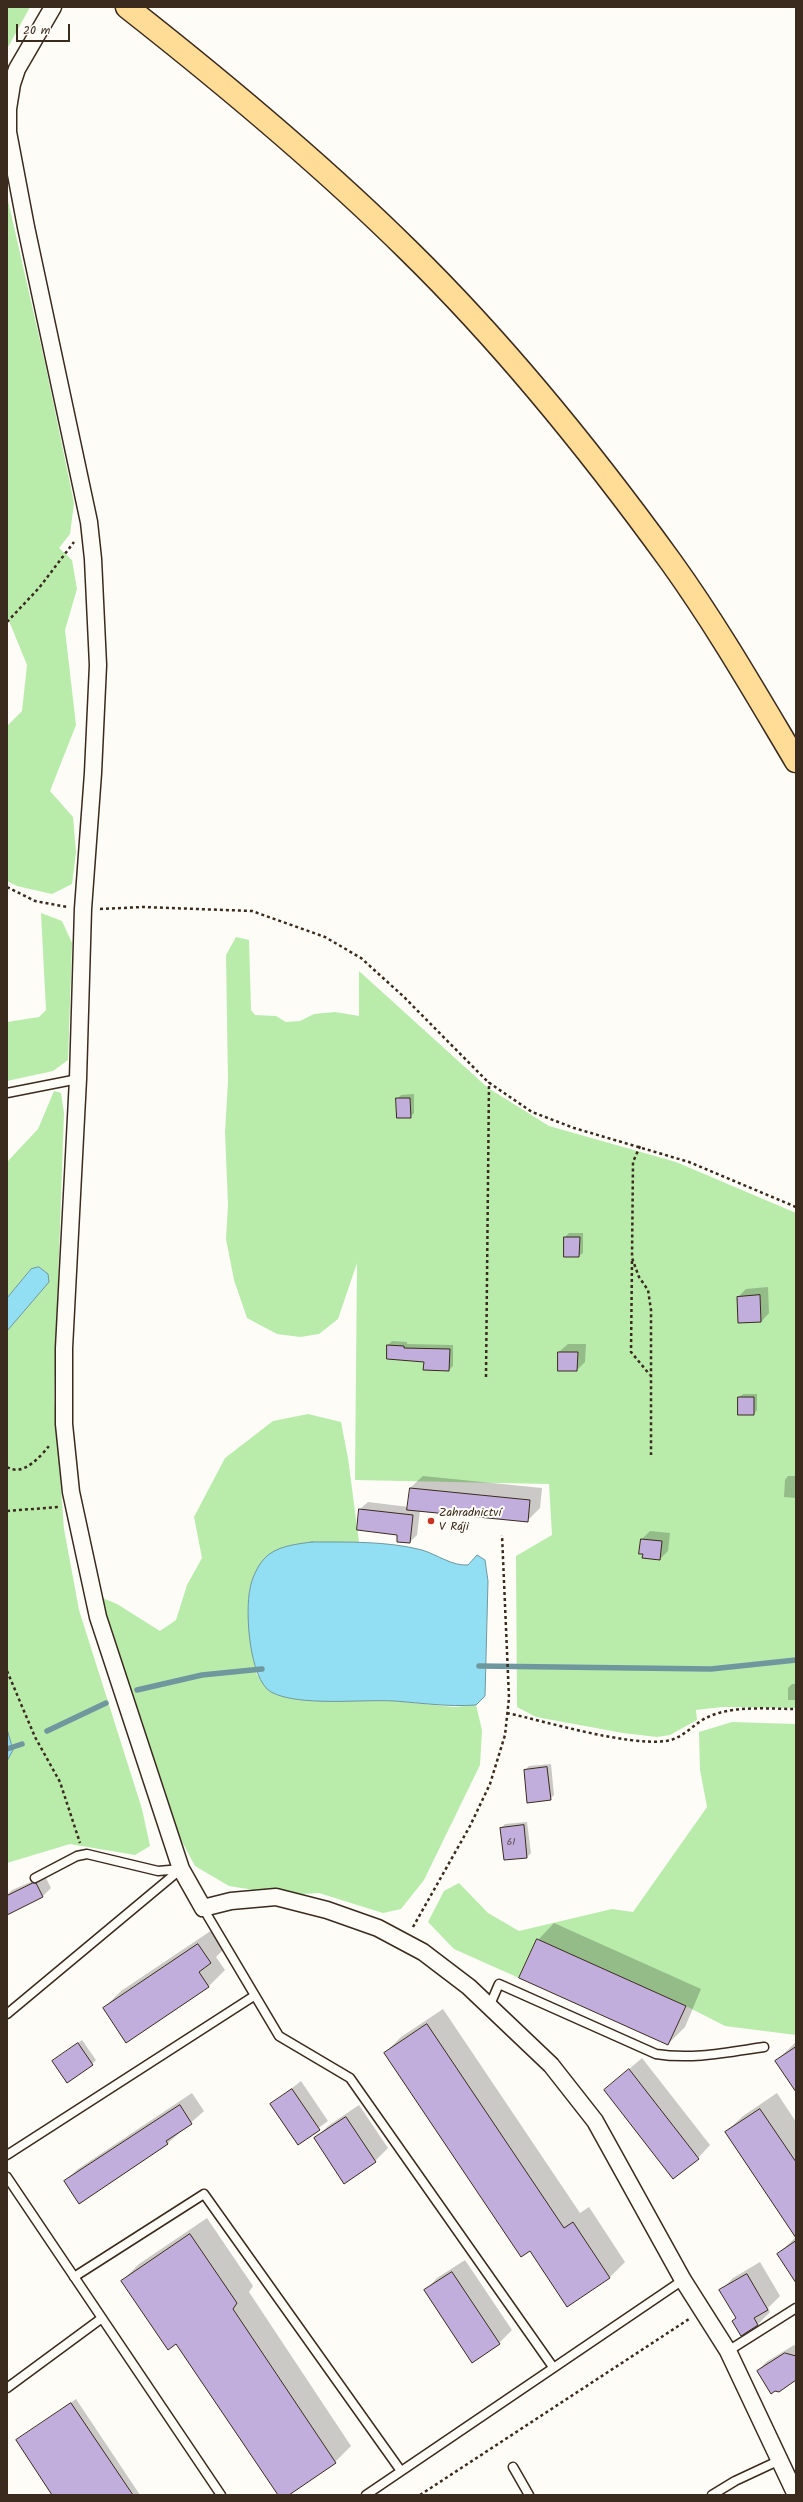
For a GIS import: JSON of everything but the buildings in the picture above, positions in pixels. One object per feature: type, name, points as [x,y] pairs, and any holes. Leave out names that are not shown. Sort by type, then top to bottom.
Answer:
[{"type":"main road","points":[[127,7],[246,102],[313,160],[410,252],[512,360],[574,434],[673,564],[716,630],[796,761]]},
{"type":"street","points":[[53,7],[29,46],[12,84],[8,109],[8,132],[26,227],[89,522],[93,559],[98,665],[93,774],[83,909],[78,1079],[64,1348],[64,1424],[71,1492],[98,1617],[182,1869],[202,1908],[231,1901],[276,1897],[334,1912],[378,1928],[423,1952],[469,1987],[551,2065],[595,2121],[683,2280],[728,2351],[796,2495]]},
{"type":"lane","points":[[7,1094],[78,1079]]},
{"type":"lane","points":[[36,1878],[84,1854],[158,1872],[182,1869]]},
{"type":"lane","points":[[7,2014],[182,1869]]},
{"type":"lane","points":[[202,1908],[279,2036],[350,2078],[553,2366]]},
{"type":"lane","points":[[489,2007],[498,1984],[656,2054],[672,2057],[702,2055],[764,2047]]},
{"type":"lane","points":[[7,2155],[254,1996]]},
{"type":"lane","points":[[7,2177],[221,2495]]},
{"type":"lane","points":[[74,2277],[204,2194],[401,2471]]},
{"type":"lane","points":[[366,2495],[553,2366],[683,2280]]},
{"type":"lane","points":[[728,2351],[796,2308]]},
{"type":"lane","points":[[7,2388],[102,2318]]},
{"type":"lane","points":[[712,2495],[735,2481],[780,2460]]},
{"type":"lane","points":[[513,2467],[529,2495]]},
{"type":"path","points":[[7,622],[39,588],[89,522]]},
{"type":"path","points":[[7,887],[35,900],[83,909],[143,907],[252,911],[325,937],[361,958],[404,996],[488,1082],[532,1112],[574,1128],[640,1146],[689,1162],[796,1207]]},
{"type":"path","points":[[486,1377],[488,1082]]},
{"type":"path","points":[[640,1146],[633,1162],[631,1352],[650,1375]]},
{"type":"path","points":[[632,1258],[638,1277],[648,1290],[651,1310],[651,1456]]},
{"type":"path","points":[[7,1467],[21,1469],[36,1462],[64,1424]]},
{"type":"path","points":[[7,1510],[75,1506]]},
{"type":"path","points":[[405,1942],[428,1898],[470,1826],[490,1784],[504,1735],[509,1698],[502,1535]]},
{"type":"path","points":[[7,1671],[35,1737],[60,1782],[84,1854]]},
{"type":"path","points":[[507,1713],[603,1735],[635,1740],[667,1741],[690,1730],[707,1717],[726,1712],[796,1709]]},
{"type":"path","points":[[420,2495],[703,2311]]},
{"type":"green space","points":[[7,7],[30,7],[7,49]]},
{"type":"green space","points":[[7,196],[45,363],[74,503],[70,534],[59,548],[72,560],[77,589],[65,630],[76,725],[50,791],[73,817],[76,852],[72,884],[52,894],[17,886],[7,881],[7,726],[22,711],[27,665],[7,616]]},
{"type":"green space","points":[[41,913],[62,921],[72,943],[68,1060],[53,1071],[7,1081],[7,1022],[39,1017],[46,1010]]},
{"type":"green space","points":[[236,937],[249,940],[251,1010],[255,1015],[276,1016],[286,1022],[300,1021],[314,1014],[335,1012],[359,1016],[359,971],[488,1088],[549,1126],[676,1162],[796,1213],[796,1708],[722,1707],[696,1710],[697,1720],[670,1735],[657,1737],[623,1733],[536,1717],[517,1707],[516,1556],[552,1535],[549,1484],[355,1480],[357,1263],[338,1319],[319,1334],[300,1337],[277,1334],[247,1318],[234,1280],[226,1239],[228,1205],[225,1132],[228,1082],[226,955]]},
{"type":"green space","points":[[54,1091],[61,1093],[64,1113],[54,1396],[64,1529],[79,1610],[142,1809],[150,1846],[135,1855],[70,1844],[7,1863],[7,1761],[13,1750],[7,1729],[7,1331],[48,1282],[31,1269],[7,1298],[7,1162],[38,1129]]},
{"type":"green space","points":[[308,1414],[341,1422],[348,1458],[359,1542],[312,1542],[255,1576],[250,1587],[248,1605],[253,1655],[257,1675],[270,1691],[292,1699],[394,1701],[454,1707],[476,1705],[482,1730],[480,1765],[424,1880],[401,1909],[383,1913],[319,1893],[286,1895],[229,1886],[195,1866],[172,1823],[154,1760],[106,1625],[100,1597],[117,1604],[160,1631],[176,1620],[187,1585],[202,1558],[194,1517],[225,1458],[273,1421]]},
{"type":"green space","points":[[732,1722],[796,1724],[796,2035],[725,2026],[686,2006],[537,1939],[519,1978],[454,1949],[428,1922],[444,1891],[459,1883],[488,1913],[519,1931],[612,1909],[633,1912],[707,1807],[700,1770],[699,1732]]},
{"type":"water","points":[[39,1267],[48,1274],[49,1282],[7,1331],[7,1298],[31,1269]]},
{"type":"water","points":[[312,1542],[367,1543],[409,1547],[428,1552],[456,1564],[462,1565],[468,1565],[477,1555],[485,1560],[488,1581],[485,1696],[476,1705],[455,1706],[394,1701],[314,1701],[283,1697],[271,1692],[264,1685],[258,1674],[250,1644],[248,1613],[253,1577],[262,1562],[274,1551],[286,1546]]},
{"type":"water","points":[[7,1729],[13,1750],[7,1761]]},
{"type":"waterway","points":[[479,1666],[711,1669],[796,1660]]},
{"type":"waterway","points":[[137,1690],[202,1675],[262,1669]]},
{"type":"waterway","points":[[47,1731],[106,1703]]},
{"type":"waterway","points":[[7,1749],[22,1744]]},
{"type":"place","name":"Zahradnictví V Ráji","points":[[431,1521]]}]
